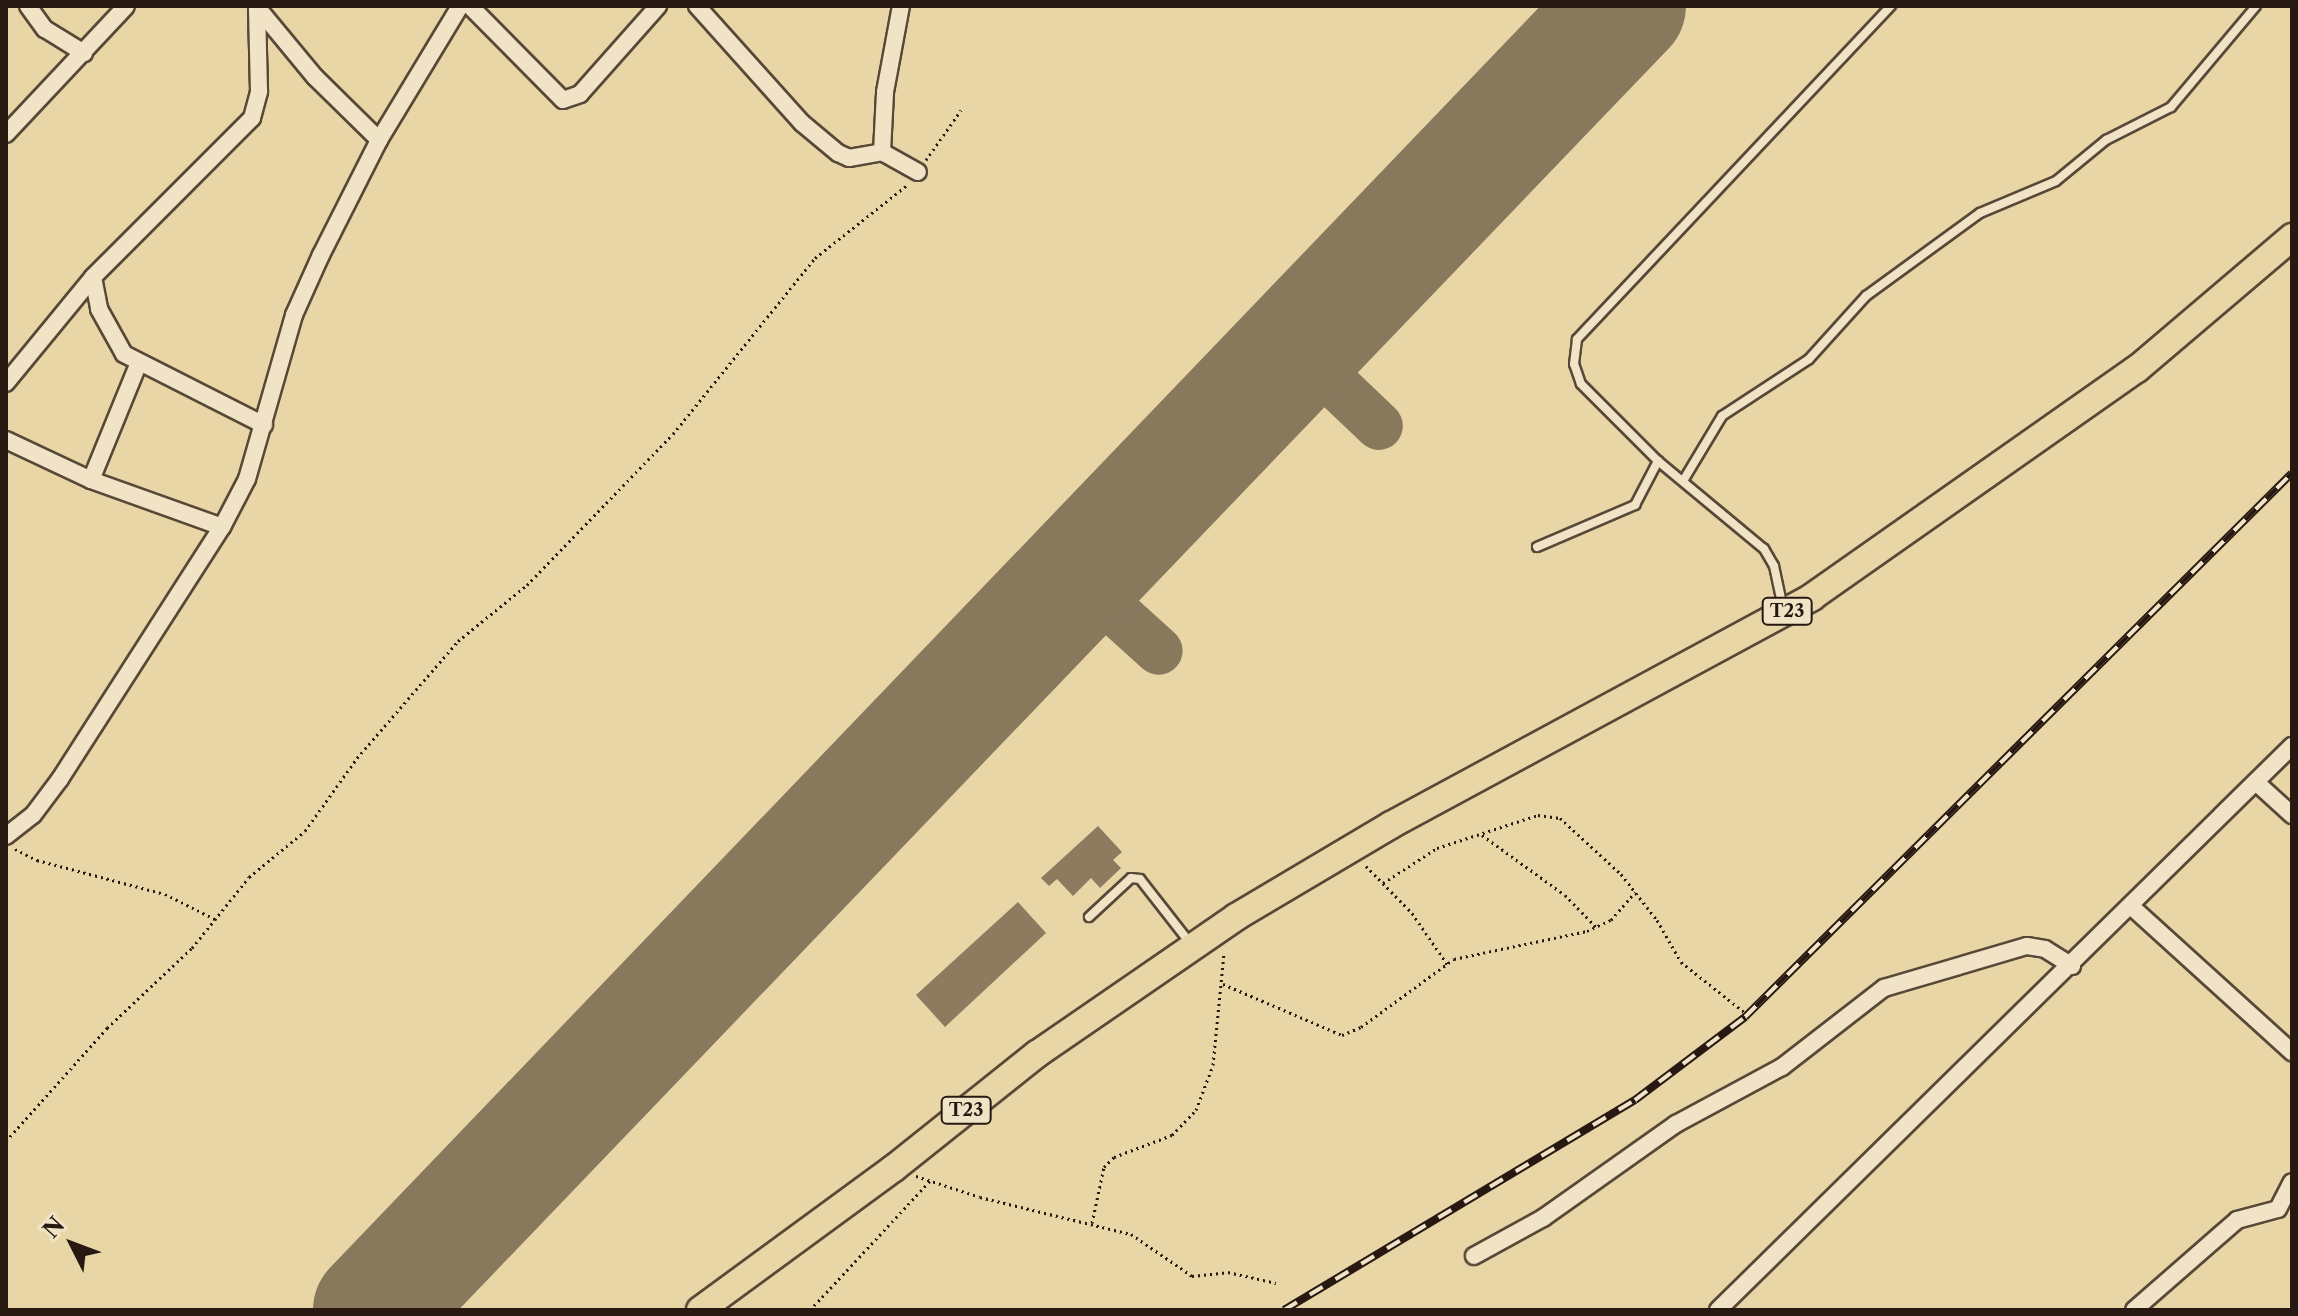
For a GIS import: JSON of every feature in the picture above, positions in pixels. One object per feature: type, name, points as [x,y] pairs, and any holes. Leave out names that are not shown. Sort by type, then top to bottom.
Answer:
[{"type":"main road","name":"T23","points":[[700,1310],[894,1168],[1037,1054],[1224,925],[1347,851],[1784,612],[2137,369],[2292,237]]},
{"type":"street","points":[[28,6],[45,29],[84,53]]},
{"type":"street","points":[[6,134],[126,6]]},
{"type":"street","points":[[6,836],[33,815],[60,779],[222,527],[247,479],[294,315],[379,140],[460,6]]},
{"type":"street","points":[[470,6],[563,100],[580,94],[658,6]]},
{"type":"street","points":[[697,6],[802,123],[838,153],[849,158],[882,152],[918,172]]},
{"type":"street","points":[[882,152],[885,92],[901,6]]},
{"type":"street","points":[[256,7],[315,77],[379,140]]},
{"type":"street","points":[[6,383],[93,277],[252,118],[259,91],[256,7]]},
{"type":"street","points":[[93,277],[108,329],[138,365],[264,425]]},
{"type":"street","points":[[91,480],[138,365]]},
{"type":"street","points":[[6,440],[91,480],[222,527]]},
{"type":"street","points":[[1718,1310],[2133,908],[2292,746]]},
{"type":"street","points":[[2258,784],[2292,815]]},
{"type":"street","points":[[2133,908],[2292,1052]]},
{"type":"street","points":[[1474,1256],[1543,1218],[1676,1124],[1782,1067],[1884,988],[2027,946],[2045,949],[2072,966]]},
{"type":"street","points":[[2134,1310],[2237,1220],[2278,1209],[2292,1182]]},
{"type":"lane","points":[[1784,612],[1774,566],[1764,549],[1658,461],[1581,384],[1574,364],[1577,339],[1891,6]]},
{"type":"lane","points":[[1683,481],[1722,416],[1809,359],[1866,296],[1980,213],[2056,181],[2106,140],[2171,107],[2256,6]]},
{"type":"lane","points":[[1537,547],[1635,505],[1658,461]]},
{"type":"lane","points":[[1089,917],[1131,878],[1140,879],[1192,946]]},
{"type":"path","points":[[6,1141],[215,919],[249,877],[318,817],[357,758],[458,641],[527,585],[673,434],[815,258],[903,190],[961,110]]},
{"type":"path","points":[[1383,883],[1437,848],[1538,815],[1560,818],[1580,831],[1635,892],[1681,962],[1744,1012]]},
{"type":"path","points":[[1482,835],[1565,895],[1596,927]]},
{"type":"path","points":[[6,844],[37,860],[165,894],[215,919]]},
{"type":"path","points":[[1347,851],[1383,883],[1447,964]]},
{"type":"path","points":[[1223,984],[1342,1035],[1361,1027],[1447,964],[1596,927],[1611,920],[1635,892]]},
{"type":"path","points":[[1092,1223],[1104,1167],[1114,1157],[1172,1135],[1196,1110],[1213,1065],[1223,984],[1224,925]]},
{"type":"path","points":[[894,1168],[930,1181],[1131,1234],[1192,1276],[1228,1272],[1276,1283]]},
{"type":"path","points":[[810,1310],[930,1181]]},
{"type":"building","points":[[1098,826],[1122,852],[1113,860],[1121,868],[1100,888],[1091,878],[1073,896],[1057,879],[1049,886],[1041,878]]},
{"type":"building","points":[[1018,902],[1046,933],[945,1027],[916,995]]},
{"type":"taxiway","points":[[1297,348],[1379,426]]},
{"type":"taxiway","points":[[1077,577],[1159,651]]},
{"type":"runway","points":[[374,1310],[1625,6]]},
{"type":"railway","points":[[1284,1310],[1635,1100],[1745,1017],[2292,473]]}]
